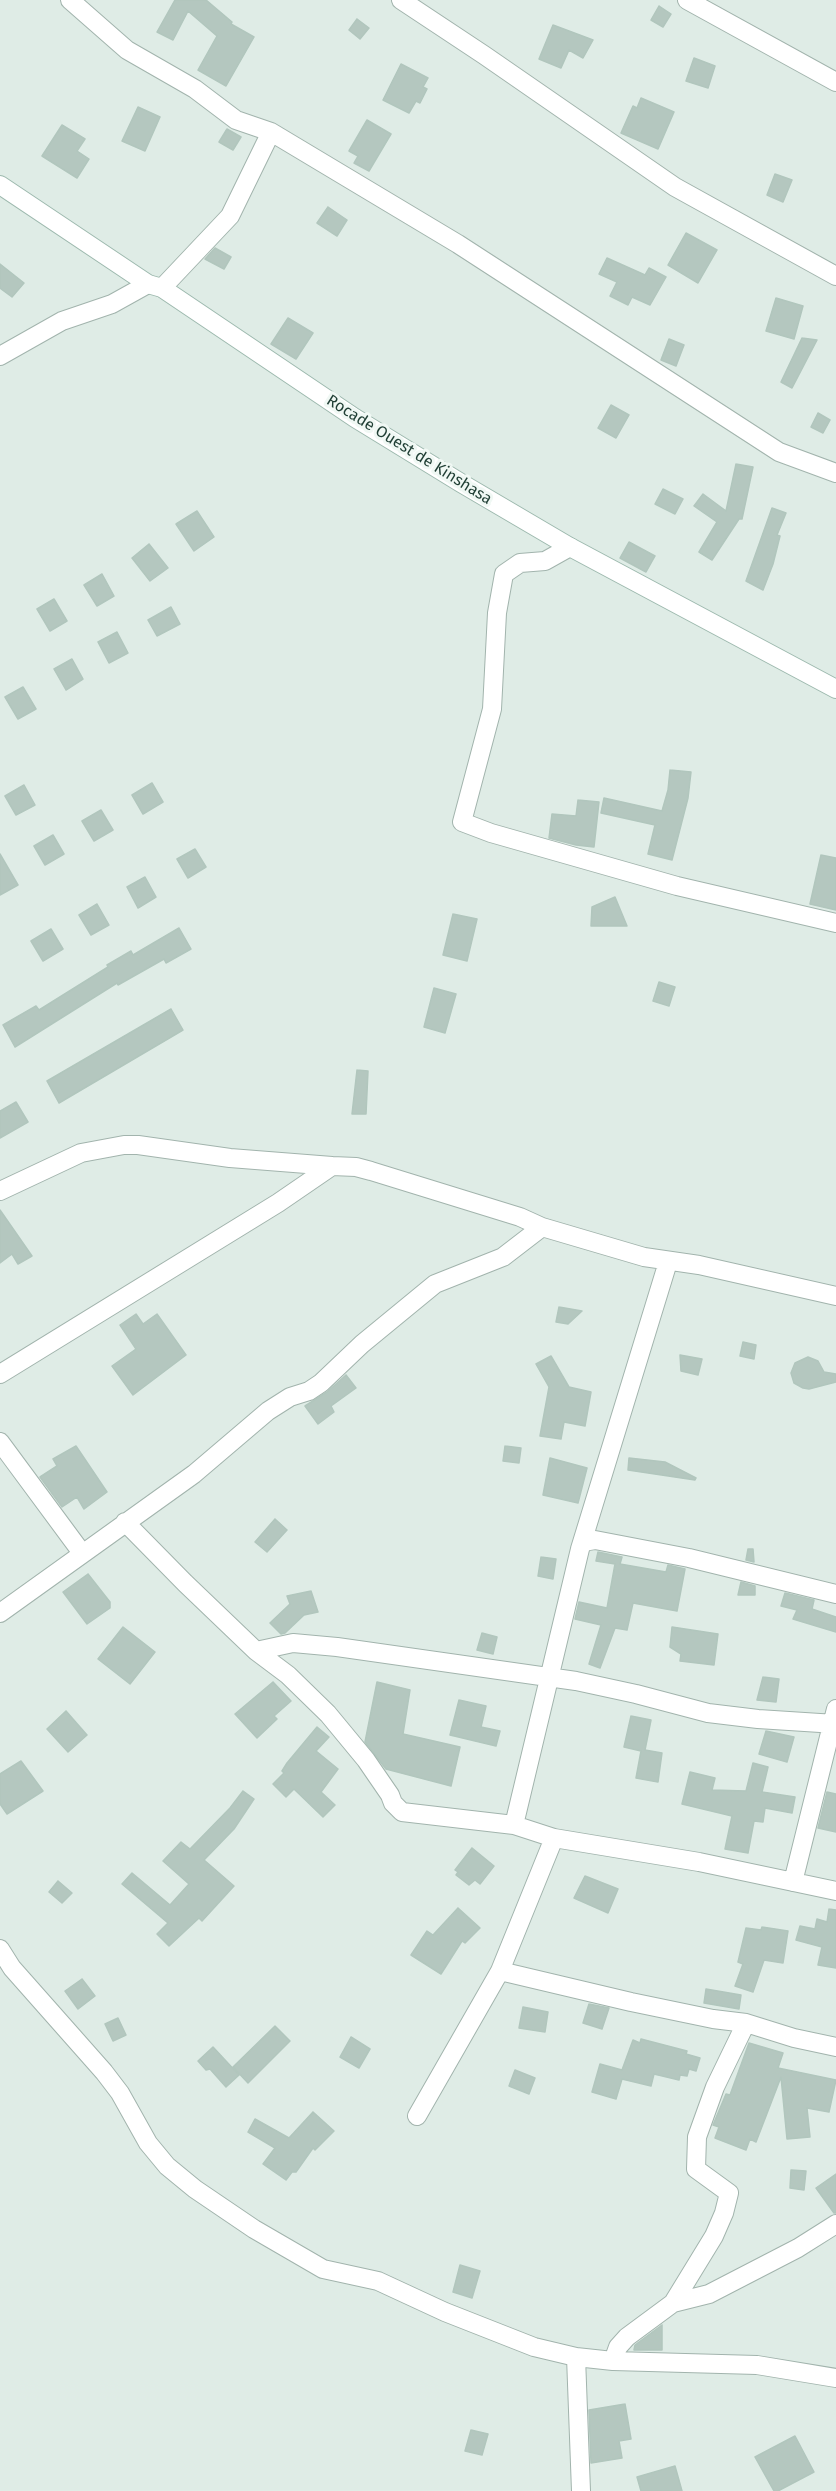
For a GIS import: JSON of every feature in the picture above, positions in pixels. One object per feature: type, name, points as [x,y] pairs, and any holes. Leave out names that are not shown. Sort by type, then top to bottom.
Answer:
[{"type":"street","points":[[70,0],[127,50],[195,89],[236,120],[271,132],[458,244],[779,452],[836,473]]},
{"type":"street","points":[[401,0],[484,54],[675,187],[836,276]]},
{"type":"street","points":[[687,0],[836,82]]},
{"type":"street","points":[[0,356],[62,321],[155,286],[230,216],[271,132]]},
{"type":"street","name":"Rocade Ouest de Kinshasa","points":[[0,185],[355,418],[570,547],[836,689]]},
{"type":"street","points":[[570,547],[545,561],[519,563],[504,574],[497,613],[492,709],[462,822],[491,833],[676,886],[836,924]]},
{"type":"street","points":[[0,1191],[81,1153],[124,1145],[230,1158],[356,1167],[644,1257],[699,1265],[836,1296]]},
{"type":"street","points":[[0,1374],[278,1203],[332,1166]]},
{"type":"street","points":[[0,1614],[194,1473],[268,1411],[290,1397],[321,1383],[362,1344],[435,1284],[503,1257],[542,1227]]},
{"type":"street","points":[[514,1825],[583,1542],[668,1262]]},
{"type":"street","points":[[0,1442],[82,1553]]},
{"type":"street","points":[[125,1522],[256,1651],[288,1675],[328,1714],[366,1760],[393,1803],[402,1812],[514,1825],[554,1838],[699,1862],[836,1891]]},
{"type":"street","points":[[583,1542],[595,1540],[689,1558],[836,1594]]},
{"type":"street","points":[[256,1651],[293,1643],[337,1647],[549,1677],[636,1694],[708,1713],[758,1719],[835,1719],[793,1882]]},
{"type":"street","points":[[417,2116],[500,1971],[554,1838]]},
{"type":"street","points":[[0,1949],[12,1968],[104,2072],[120,2093],[148,2143],[167,2166],[195,2190],[254,2229],[323,2269],[378,2281],[445,2312],[534,2347],[576,2357],[613,2361],[757,2365],[836,2378]]},
{"type":"street","points":[[500,1971],[631,2002],[713,2019],[746,2023],[794,2038],[836,2047]]},
{"type":"street","points":[[613,2361],[618,2347],[627,2337],[673,2303],[714,2236],[724,2213],[729,2193],[696,2169],[697,2137],[715,2087],[746,2023]]},
{"type":"street","points":[[673,2303],[709,2294],[798,2248],[836,2224]]},
{"type":"street","points":[[576,2357],[580,2491]]},
{"type":"building","points":[[175,0],[206,0],[232,22],[231,24],[254,37],[226,86],[198,70],[217,36],[188,11],[173,40],[157,32]]},
{"type":"building","points":[[659,6],[671,14],[663,27],[651,20]]},
{"type":"building","points":[[357,19],[369,28],[360,39],[349,30]]},
{"type":"building","points":[[553,25],[593,40],[583,58],[569,50],[561,68],[539,59]]},
{"type":"building","points":[[694,58],[715,66],[708,88],[686,81]]},
{"type":"building","points":[[401,64],[428,78],[423,87],[427,89],[420,103],[416,101],[409,113],[383,100]]},
{"type":"building","points":[[641,98],[674,112],[658,149],[621,133],[633,106],[637,108]]},
{"type":"building","points":[[138,107],[160,117],[145,151],[122,141]]},
{"type":"building","points":[[367,120],[391,134],[369,171],[354,163],[358,156],[349,151]]},
{"type":"building","points":[[62,125],[85,139],[77,151],[89,159],[77,178],[42,156]]},
{"type":"building","points":[[227,129],[241,137],[233,150],[219,142]]},
{"type":"building","points":[[775,174],[792,180],[783,202],[767,195]]},
{"type":"building","points":[[328,207],[347,220],[337,236],[317,223]]},
{"type":"building","points":[[686,233],[717,250],[698,283],[668,265]]},
{"type":"building","points":[[215,248],[231,257],[224,269],[205,259]]},
{"type":"building","points":[[607,258],[645,275],[649,268],[666,277],[650,305],[632,297],[628,305],[610,296],[617,282],[599,274]]},
{"type":"building","points":[[0,264],[24,283],[12,297],[0,288]]},
{"type":"building","points":[[776,298],[803,306],[794,339],[766,331]]},
{"type":"building","points":[[288,318],[313,333],[296,359],[271,344]]},
{"type":"building","points":[[802,338],[817,340],[792,388],[781,382]]},
{"type":"building","points":[[669,339],[684,345],[676,366],[661,360]]},
{"type":"building","points":[[611,405],[629,415],[616,438],[598,428]]},
{"type":"building","points":[[818,413],[830,420],[823,433],[811,427]]},
{"type":"building","points":[[736,464],[753,467],[742,519],[739,519],[712,560],[699,552],[717,522],[694,506],[703,494],[726,511]]},
{"type":"building","points":[[663,489],[683,499],[675,514],[655,504]]},
{"type":"building","points":[[772,508],[786,513],[777,535],[780,536],[773,564],[763,590],[746,581]]},
{"type":"building","points":[[197,511],[214,537],[194,551],[176,524]]},
{"type":"building","points":[[629,542],[655,556],[646,572],[620,558]]},
{"type":"building","points":[[149,544],[168,568],[150,581],[132,558]]},
{"type":"building","points":[[102,574],[114,596],[97,606],[84,585]]},
{"type":"building","points":[[54,599],[67,621],[50,631],[37,609]]},
{"type":"building","points":[[171,607],[180,624],[157,636],[148,620]]},
{"type":"building","points":[[117,632],[128,653],[109,663],[98,642]]},
{"type":"building","points":[[72,659],[83,679],[66,690],[54,669]]},
{"type":"building","points":[[23,687],[36,709],[18,719],[5,697]]},
{"type":"building","points":[[670,770],[691,772],[688,798],[672,860],[648,854],[655,825],[601,813],[604,798],[662,811],[668,790]]},
{"type":"building","points":[[152,783],[163,802],[143,814],[132,795]]},
{"type":"building","points":[[24,785],[35,805],[16,815],[5,796]]},
{"type":"building","points":[[578,800],[599,802],[594,847],[549,838],[552,814],[576,816]]},
{"type":"building","points":[[101,810],[113,830],[94,841],[82,821]]},
{"type":"building","points":[[53,835],[64,854],[45,865],[34,846]]},
{"type":"building","points":[[195,849],[206,867],[188,878],[177,859]]},
{"type":"building","points":[[0,854],[18,885],[0,895]]},
{"type":"building","points":[[821,855],[836,858],[836,910],[810,904]]},
{"type":"building","points":[[145,877],[156,897],[138,908],[127,887]]},
{"type":"building","points":[[615,897],[627,926],[591,926],[592,907]]},
{"type":"building","points":[[97,904],[109,925],[91,935],[79,915]]},
{"type":"building","points":[[453,914],[477,919],[467,961],[443,955]]},
{"type":"building","points":[[179,928],[191,949],[166,963],[164,959],[118,985],[117,983],[15,1047],[3,1025],[36,1006],[39,1010],[108,967],[107,965],[131,951],[133,955]]},
{"type":"building","points":[[51,929],[63,949],[43,961],[31,941]]},
{"type":"building","points":[[659,982],[675,987],[669,1006],[653,1001]]},
{"type":"building","points":[[434,988],[456,994],[445,1033],[424,1027]]},
{"type":"building","points":[[171,1009],[183,1030],[59,1103],[47,1081]]},
{"type":"building","points":[[357,1070],[368,1071],[366,1114],[352,1114]]},
{"type":"building","points":[[16,1102],[28,1122],[0,1138],[0,1111]]},
{"type":"building","points":[[0,1210],[32,1256],[18,1264],[12,1254],[0,1263]]},
{"type":"building","points":[[559,1307],[582,1311],[568,1324],[556,1322]]},
{"type":"building","points":[[136,1314],[143,1324],[157,1314],[186,1355],[133,1395],[112,1366],[136,1349],[120,1325]]},
{"type":"building","points":[[743,1342],[756,1345],[754,1359],[740,1356]]},
{"type":"building","points":[[680,1355],[702,1359],[698,1375],[681,1371]]},
{"type":"building","points":[[551,1356],[569,1387],[591,1392],[585,1426],[564,1422],[561,1439],[540,1436],[549,1387],[536,1364]]},
{"type":"building","points":[[808,1357],[818,1361],[824,1372],[836,1374],[836,1382],[809,1389],[794,1383],[791,1373],[795,1363]]},
{"type":"building","points":[[346,1375],[356,1388],[331,1406],[334,1412],[318,1424],[305,1406],[327,1392]]},
{"type":"building","points":[[76,1446],[107,1492],[84,1509],[77,1497],[62,1507],[40,1477],[57,1466],[53,1459]]},
{"type":"building","points":[[505,1446],[521,1448],[519,1463],[503,1461]]},
{"type":"building","points":[[550,1458],[587,1468],[578,1503],[543,1495]]},
{"type":"building","points":[[629,1458],[665,1462],[696,1478],[695,1480],[628,1470]]},
{"type":"building","points":[[275,1519],[287,1530],[267,1552],[255,1542]]},
{"type":"building","points":[[748,1549],[753,1549],[754,1562],[746,1560]]},
{"type":"building","points":[[598,1552],[622,1557],[620,1564],[666,1572],[668,1565],[685,1569],[677,1611],[633,1603],[627,1630],[615,1628],[600,1668],[589,1664],[601,1625],[575,1619],[579,1602],[607,1608],[615,1564],[596,1561]]},
{"type":"building","points":[[541,1557],[556,1559],[553,1579],[538,1576]]},
{"type":"building","points":[[88,1574],[110,1602],[110,1608],[87,1624],[63,1592]]},
{"type":"building","points":[[741,1582],[755,1586],[755,1595],[738,1595]]},
{"type":"building","points":[[311,1591],[318,1612],[304,1615],[281,1634],[270,1623],[290,1604],[287,1596]]},
{"type":"building","points":[[785,1593],[814,1600],[812,1609],[836,1617],[836,1632],[793,1619],[797,1610],[781,1606]]},
{"type":"building","points":[[123,1627],[155,1652],[130,1684],[98,1659]]},
{"type":"building","points":[[672,1627],[718,1634],[714,1665],[680,1661],[681,1654],[670,1647]]},
{"type":"building","points":[[482,1633],[497,1637],[493,1654],[477,1650]]},
{"type":"building","points":[[763,1677],[779,1679],[776,1702],[757,1700]]},
{"type":"building","points":[[273,1682],[291,1701],[274,1716],[277,1719],[257,1738],[235,1714]]},
{"type":"building","points":[[377,1682],[410,1690],[403,1734],[460,1747],[451,1786],[386,1769],[365,1742]]},
{"type":"building","points":[[459,1700],[486,1706],[481,1727],[500,1731],[496,1746],[450,1735]]},
{"type":"building","points":[[66,1711],[87,1735],[68,1752],[47,1729]]},
{"type":"building","points":[[631,1716],[651,1720],[645,1750],[662,1753],[658,1782],[636,1778],[641,1751],[624,1747]]},
{"type":"building","points":[[317,1727],[329,1737],[316,1751],[338,1769],[321,1792],[335,1805],[323,1817],[294,1789],[286,1797],[273,1784],[284,1773],[282,1771],[287,1763]]},
{"type":"building","points":[[766,1731],[794,1737],[787,1762],[759,1754]]},
{"type":"building","points":[[21,1761],[43,1791],[7,1814],[0,1804],[0,1774]]},
{"type":"building","points":[[753,1763],[768,1767],[762,1792],[795,1797],[792,1813],[765,1808],[763,1822],[754,1821],[748,1853],[725,1849],[732,1816],[682,1804],[690,1772],[715,1778],[712,1790],[746,1791]]},
{"type":"building","points":[[243,1791],[254,1799],[234,1829],[204,1860],[234,1886],[202,1921],[199,1918],[169,1946],[157,1934],[168,1923],[122,1884],[132,1873],[170,1905],[189,1884],[163,1861],[181,1842],[190,1849],[230,1808]]},
{"type":"building","points":[[827,1792],[836,1794],[836,1832],[818,1828]]},
{"type":"building","points":[[472,1848],[494,1866],[480,1884],[475,1880],[469,1885],[456,1875],[458,1872],[455,1870]]},
{"type":"building","points":[[585,1876],[618,1889],[608,1913],[574,1898]]},
{"type":"building","points":[[58,1881],[72,1893],[62,1903],[49,1892]]},
{"type":"building","points":[[458,1908],[480,1928],[465,1943],[462,1941],[441,1974],[411,1955],[427,1931],[433,1935]]},
{"type":"building","points":[[829,1909],[836,1910],[836,1968],[818,1965],[822,1947],[796,1940],[800,1926],[815,1929],[817,1919],[827,1922]]},
{"type":"building","points":[[762,1927],[788,1931],[783,1963],[764,1960],[753,1992],[735,1986],[743,1964],[738,1962],[746,1928],[761,1930]]},
{"type":"building","points":[[82,1979],[95,1996],[78,2009],[65,1991]]},
{"type":"building","points":[[706,1989],[741,1995],[739,2009],[704,2003]]},
{"type":"building","points":[[589,2004],[609,2008],[602,2029],[583,2023]]},
{"type":"building","points":[[523,2007],[548,2012],[545,2032],[519,2028]]},
{"type":"building","points":[[118,2018],[126,2035],[113,2041],[105,2024]]},
{"type":"building","points":[[275,2026],[290,2041],[248,2083],[233,2067]]},
{"type":"building","points":[[351,2037],[370,2049],[359,2068],[340,2057]]},
{"type":"building","points":[[641,2039],[687,2051],[686,2054],[700,2058],[696,2071],[689,2069],[687,2076],[680,2075],[679,2080],[654,2074],[651,2086],[622,2079],[616,2099],[592,2092],[600,2064],[622,2070],[633,2040],[640,2043]]},
{"type":"building","points":[[749,2043],[783,2053],[778,2068],[836,2080],[829,2112],[807,2108],[810,2137],[787,2139],[781,2077],[756,2142],[750,2139],[746,2150],[715,2138],[719,2127],[713,2125],[726,2094],[730,2095]]},
{"type":"building","points":[[213,2047],[239,2075],[226,2087],[210,2069],[206,2070],[198,2061]]},
{"type":"building","points":[[515,2070],[535,2078],[529,2094],[509,2086]]},
{"type":"building","points":[[313,2112],[334,2131],[315,2150],[313,2148],[296,2172],[292,2172],[286,2180],[263,2164],[275,2148],[248,2132],[255,2119],[289,2138]]},
{"type":"building","points":[[791,2170],[806,2171],[804,2190],[790,2188]]},
{"type":"building","points":[[836,2174],[836,2213],[834,2213],[816,2188]]},
{"type":"building","points":[[460,2265],[480,2271],[472,2298],[453,2292]]},
{"type":"building","points":[[662,2325],[662,2350],[634,2350],[635,2345]]},
{"type":"building","points":[[625,2404],[631,2439],[619,2441],[622,2458],[591,2463],[589,2410]]},
{"type":"building","points":[[471,2430],[488,2434],[482,2455],[465,2451]]},
{"type":"building","points":[[795,2436],[814,2472],[774,2491],[755,2457]]},
{"type":"building","points":[[675,2466],[682,2491],[641,2491],[637,2477]]}]
